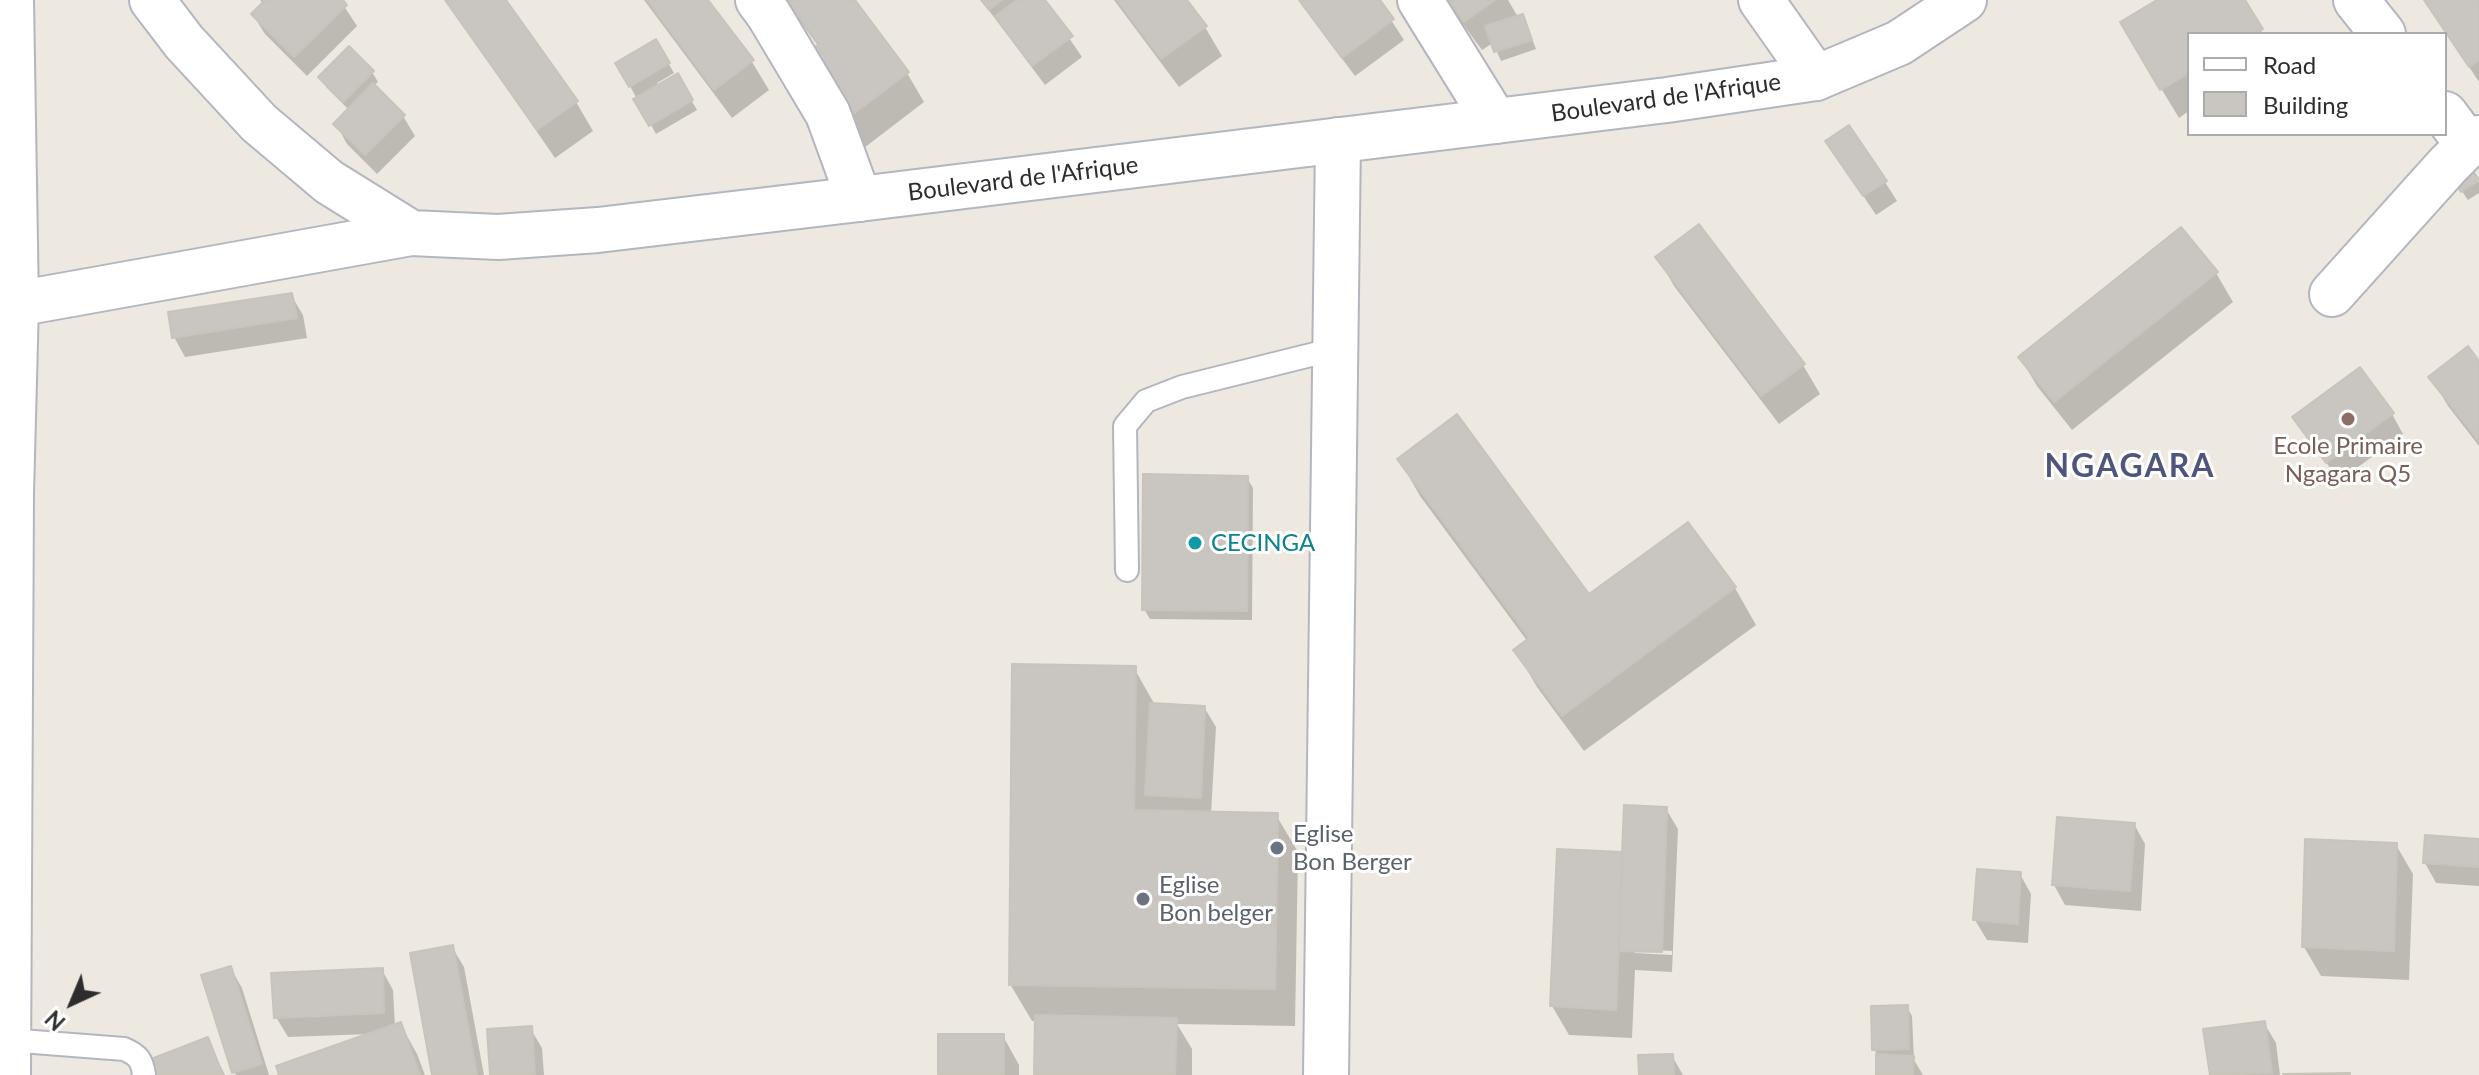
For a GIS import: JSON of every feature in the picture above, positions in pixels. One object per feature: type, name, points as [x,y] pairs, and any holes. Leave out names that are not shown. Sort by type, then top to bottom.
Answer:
[{"type":"street","points":[[8,1057],[4,863],[6,489],[16,304],[11,0]]},
{"type":"street","name":"Boulevard de l'Afrique","points":[[152,0],[184,42],[259,123],[329,182],[411,233],[498,237],[583,231],[859,199],[1667,100],[1816,78],[1899,43],[1964,0]]},
{"type":"street","points":[[758,0],[828,114],[859,199]]},
{"type":"street","points":[[1420,0],[1495,121]]},
{"type":"street","points":[[1761,0],[1816,78]]},
{"type":"street","points":[[2356,0],[2381,32]]},
{"type":"street","points":[[2332,294],[2464,132]]},
{"type":"street","points":[[1326,1075],[1338,140]]},
{"type":"street","points":[[16,304],[411,233]]},
{"type":"lane","points":[[1127,570],[1125,426],[1146,401],[1182,387],[1335,349]]},
{"type":"lane","points":[[8,1057],[124,1049],[142,1062],[144,1075]]},
{"type":"building","points":[[265,0],[343,0],[347,5],[294,57],[251,14]]},
{"type":"building","points":[[445,0],[506,0],[578,101],[537,130]]},
{"type":"building","points":[[647,0],[708,0],[754,60],[714,90]]},
{"type":"building","points":[[786,0],[855,0],[909,72],[845,120],[800,59],[819,44]]},
{"type":"building","points":[[981,0],[1002,0],[989,10]]},
{"type":"building","points":[[1017,0],[1045,0],[1073,36],[1032,66],[995,16]]},
{"type":"building","points":[[1117,0],[1187,0],[1207,26],[1161,59]]},
{"type":"building","points":[[1299,0],[1380,0],[1394,19],[1342,58]]},
{"type":"building","points":[[1448,0],[1495,0],[1464,22]]},
{"type":"building","points":[[2157,0],[2245,0],[2263,29],[2258,32],[2187,32],[2187,74],[2160,90],[2120,22]]},
{"type":"building","points":[[2424,0],[2479,0],[2479,60],[2469,67]]},
{"type":"building","points":[[1523,14],[1532,40],[1494,52],[1485,26]]},
{"type":"building","points":[[656,39],[670,63],[629,87],[615,63]]},
{"type":"building","points":[[349,46],[374,71],[343,102],[318,77]]},
{"type":"building","points":[[678,73],[693,100],[649,126],[633,99]]},
{"type":"building","points":[[373,83],[405,115],[365,155],[333,124]]},
{"type":"building","points":[[1849,125],[1887,181],[1863,196],[1825,141]]},
{"type":"building","points":[[2465,159],[2479,180],[2461,192],[2447,171]]},
{"type":"building","points":[[1699,224],[1805,364],[1761,396],[1655,257]]},
{"type":"building","points":[[2181,227],[2218,272],[2054,402],[2018,357]]},
{"type":"building","points":[[292,293],[297,318],[172,338],[168,312]]},
{"type":"building","points":[[2468,346],[2479,361],[2479,441],[2428,377]]},
{"type":"building","points":[[2360,367],[2394,413],[2326,463],[2292,417]]},
{"type":"building","points":[[1457,414],[1589,594],[1688,522],[1736,587],[1562,716],[1513,650],[1529,638],[1397,459]]},
{"type":"building","name":"CECINGA","points":[[1143,474],[1248,476],[1247,611],[1142,610]]},
{"type":"building","name":"Eglise Bon belger","points":[[1012,664],[1136,666],[1134,810],[1278,813],[1275,989],[1009,985]]},
{"type":"building","points":[[1150,703],[1205,706],[1201,798],[1145,795]]},
{"type":"building","points":[[1624,805],[1667,807],[1662,952],[1618,951]]},
{"type":"building","points":[[2057,817],[2135,823],[2130,891],[2052,885]]},
{"type":"building","points":[[2425,835],[2479,839],[2479,867],[2423,863]]},
{"type":"building","points":[[2305,839],[2397,843],[2394,951],[2302,947]]},
{"type":"building","points":[[1557,849],[1623,852],[1616,1010],[1550,1006]]},
{"type":"building","points":[[1977,869],[2021,872],[2018,924],[1973,920]]},
{"type":"building","points":[[453,945],[477,1075],[432,1075],[410,953]]},
{"type":"building","points":[[231,966],[262,1064],[232,1073],[201,975]]},
{"type":"building","points":[[383,968],[384,1013],[274,1018],[271,973]]},
{"type":"building","points":[[1908,1005],[1909,1049],[1872,1050],[1871,1006]]},
{"type":"building","points":[[1035,1015],[1177,1018],[1175,1075],[1034,1075]]},
{"type":"building","points":[[2265,1021],[2272,1073],[2210,1075],[2203,1029]]},
{"type":"building","points":[[401,1022],[420,1075],[279,1075],[276,1066]]},
{"type":"building","points":[[532,1026],[535,1075],[490,1075],[487,1029]]},
{"type":"building","points":[[938,1034],[1004,1034],[1004,1075],[938,1075]]},
{"type":"building","points":[[208,1037],[223,1075],[157,1075],[151,1059]]},
{"type":"building","points":[[1673,1054],[1674,1075],[1639,1075],[1638,1055]]},
{"type":"building","points":[[1876,1054],[1914,1056],[1913,1075],[1876,1075]]},
{"type":"building","points":[[2350,1073],[2350,1075],[2283,1074]]},
{"type":"place","name":"Ecole Primaire Ngagara Q5","points":[[2348,419]]},
{"type":"place","name":"CECINGA","points":[[1195,543]]},
{"type":"place","name":"Eglise Bon Berger","points":[[1277,848]]},
{"type":"place","name":"Eglise Bon belger","points":[[1143,899]]},
{"type":"district","name":"NGAGARA","points":[[2130,467]]}]
